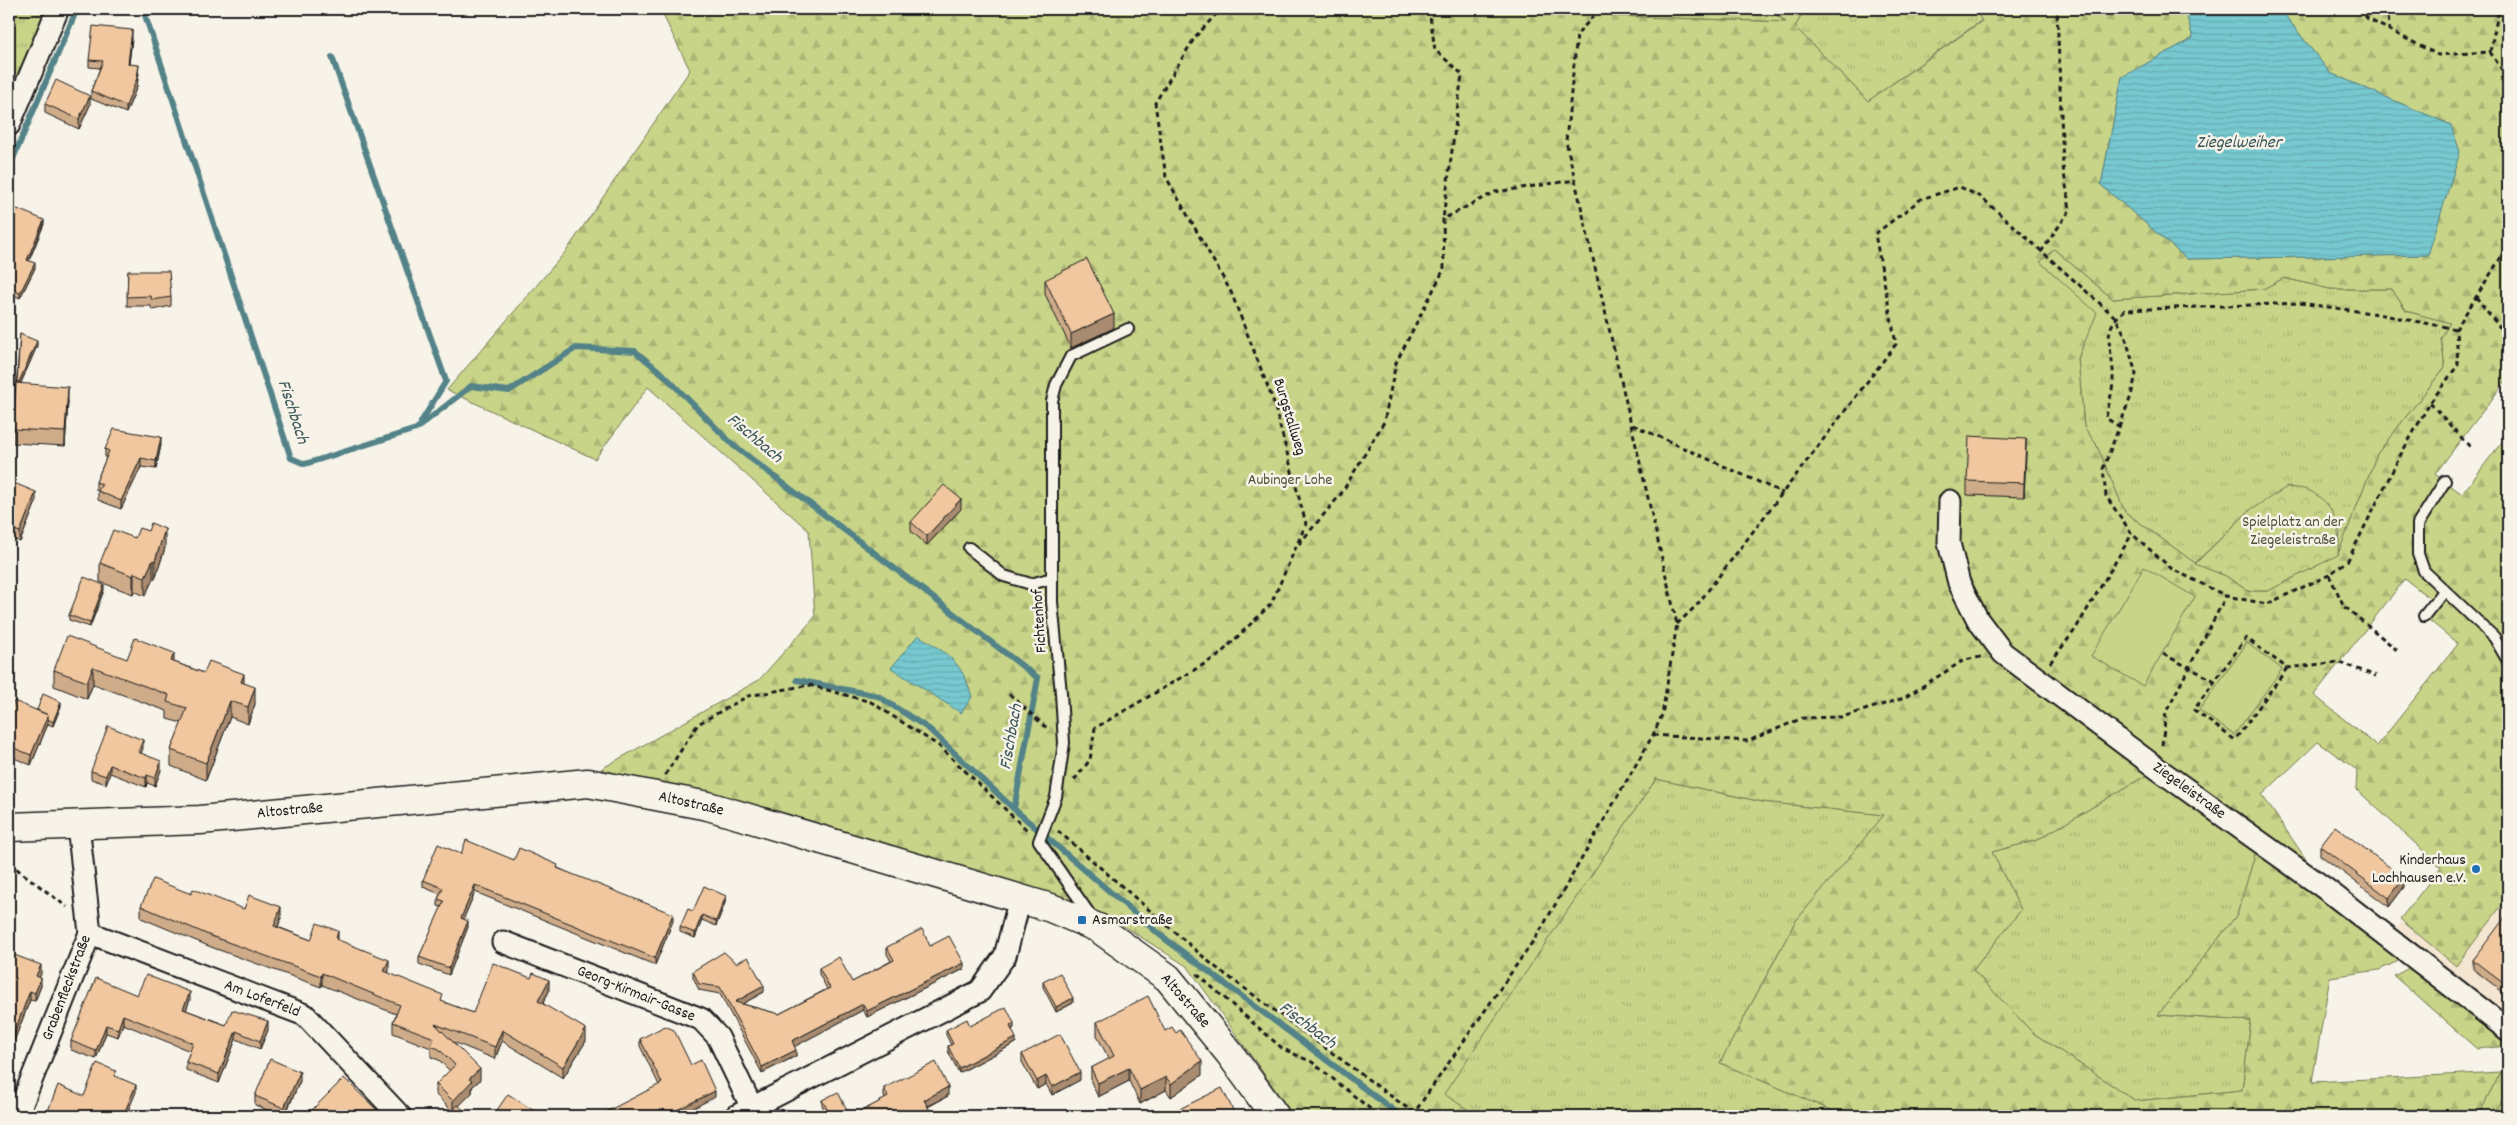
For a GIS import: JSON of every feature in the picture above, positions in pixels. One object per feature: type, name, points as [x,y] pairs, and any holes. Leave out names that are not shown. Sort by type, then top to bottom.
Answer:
[{"type":"main road","name":"Altostraße","points":[[9,826],[200,820],[588,783],[708,806],[1051,908],[1098,928],[1168,978],[1230,1054],[1275,1116]]},
{"type":"street","points":[[9,125],[58,9]]},
{"type":"street","name":"Ziegeleistraße","points":[[1950,501],[1949,543],[1959,583],[1978,620],[2003,653],[2158,769],[2334,896],[2508,1030]]},
{"type":"street","name":"Grabenfleckstraße","points":[[17,1116],[90,929],[78,824]]},
{"type":"street","points":[[744,1112],[980,991],[1005,956],[1020,899]]},
{"type":"street","name":"Am Loferfeld","points":[[90,929],[306,1015],[400,1116]]},
{"type":"street","name":"Georg-Kirmair-Gasse","points":[[503,942],[701,1019],[718,1037],[744,1112]]},
{"type":"lane","name":"Fichtenhof","points":[[1039,842],[1056,797],[1064,743],[1052,602],[1052,401],[1056,384],[1071,356],[1128,329]]},
{"type":"lane","points":[[2445,482],[2418,524],[2418,554],[2424,571],[2494,637],[2508,661]]},
{"type":"lane","points":[[969,548],[1004,576],[1031,584],[1052,578]]},
{"type":"lane","points":[[2424,616],[2444,591]]},
{"type":"lane","points":[[1039,842],[1098,928]]},
{"type":"path","name":"Burgstallweg","points":[[1069,786],[1090,760],[1095,728],[1218,656],[1271,604],[1306,524],[1273,400],[1231,292],[1166,177],[1154,103],[1195,37],[1220,9]]},
{"type":"path","points":[[1296,547],[1341,494],[1384,422],[1396,363],[1444,269],[1443,219],[1462,74],[1435,50],[1429,9]]},
{"type":"path","points":[[1047,821],[1214,966],[1413,1115],[1540,931],[1653,735],[1662,715],[1677,624],[1633,425],[1566,141],[1577,35],[1599,9]]},
{"type":"path","points":[[2041,252],[2070,210],[2063,168],[2057,9]]},
{"type":"path","points":[[2359,9],[2368,19],[2438,55],[2490,52]]},
{"type":"path","points":[[2388,9],[2389,30]]},
{"type":"path","points":[[2499,9],[2490,52],[2508,79]]},
{"type":"path","points":[[1443,219],[1495,192],[1575,180]]},
{"type":"path","points":[[1677,624],[1696,605],[1896,344],[1876,234],[1921,199],[1960,187],[1981,198],[2115,317],[2125,335],[2136,374],[2120,427],[2103,469],[2106,496],[2132,534],[2172,569],[2226,596],[2267,604],[2329,575],[2348,560],[2379,494],[2430,403],[2458,365],[2456,330],[2508,246]]},
{"type":"path","points":[[2476,297],[2508,338]]},
{"type":"path","points":[[2120,427],[2106,418],[2114,378],[2109,328],[2115,317],[2125,310],[2300,302],[2378,314],[2456,330]]},
{"type":"path","points":[[2430,403],[2470,448]]},
{"type":"path","points":[[1633,425],[1783,493]]},
{"type":"path","points":[[2037,679],[2075,630],[2132,534]]},
{"type":"path","points":[[2329,575],[2344,606],[2397,650]]},
{"type":"path","points":[[2158,769],[2166,712],[2226,596]]},
{"type":"path","points":[[2287,668],[2235,740],[2194,710],[2246,638],[2287,668],[2339,662],[2376,676]]},
{"type":"path","points":[[1653,735],[1748,741],[1803,718],[1842,717],[1904,698],[1964,660],[2003,653]]},
{"type":"path","points":[[2162,654],[2215,681]]},
{"type":"path","points":[[652,795],[698,724],[748,696],[809,685],[871,702],[939,746],[1039,842]]},
{"type":"path","points":[[1008,694],[1043,724]]},
{"type":"path","points":[[9,863],[90,929]]},
{"type":"path","points":[[1191,969],[1283,1049],[1312,1062],[1379,1116]]},
{"type":"shaded area","name":"Kinderhaus Lochhausen e.V.","points":[[2493,806],[2508,810],[2508,1019],[2397,928]]},
{"type":"green space","points":[[9,9],[46,9],[9,96]]},
{"type":"green space","name":"Aubinger Lohe","points":[[660,9],[1613,9],[1612,16],[1786,22],[1768,9],[1805,9],[1795,27],[1868,101],[1982,21],[1975,9],[2185,9],[2193,38],[2122,77],[2101,185],[2187,259],[2428,255],[2451,125],[2330,73],[2280,9],[2508,9],[2508,349],[2506,352],[2508,356],[2508,378],[2435,474],[2462,494],[2508,434],[2508,897],[2456,966],[2400,919],[2441,867],[2356,789],[2357,770],[2318,742],[2262,795],[2312,868],[2407,957],[2379,970],[2330,977],[2312,1082],[2501,1072],[2478,1116],[1845,1116],[1720,1063],[1795,922],[1884,815],[1763,802],[1656,779],[1444,1094],[1478,1116],[1294,1116],[1188,967],[1106,915],[601,769],[759,680],[815,617],[809,531],[648,387],[595,459],[447,390],[567,250],[690,70]],"holes":[[[2054,249],[2113,299],[2263,289],[2284,278],[2330,289],[2392,289],[2406,311],[2450,323],[2441,338],[2445,367],[2377,454],[2338,554],[2268,591],[2248,591],[2226,576],[2195,563],[2125,512],[2096,444],[2084,427],[2078,358],[2097,313],[2040,262]],[[2405,579],[2432,600],[2424,616],[2458,644],[2377,746],[2314,695]],[[2150,773],[2257,848],[2237,915],[2158,1015],[2251,1021],[2242,1090],[2136,1101],[2033,1033],[1973,970],[2021,910],[1992,852],[2037,840]]]},
{"type":"green space","points":[[1613,9],[1768,9],[1787,22],[1612,16]]},
{"type":"green space","points":[[1805,9],[1975,9],[1982,20],[1868,101],[1795,27]]},
{"type":"green space","points":[[2054,249],[2113,299],[2263,289],[2284,278],[2330,289],[2392,289],[2406,311],[2451,323],[2441,338],[2445,367],[2377,454],[2338,555],[2340,531],[2250,510],[2195,563],[2125,512],[2096,444],[2084,427],[2078,358],[2096,313],[2040,262]]},
{"type":"green space","name":"Spielplatz an der Ziegeleistraße","points":[[2287,487],[2310,491],[2326,503],[2335,518],[2338,536],[2338,555],[2268,591],[2248,591],[2226,576],[2195,564],[2250,510]]},
{"type":"green space","points":[[2144,567],[2195,597],[2143,686],[2091,656]]},
{"type":"green space","points":[[2247,643],[2282,669],[2234,735],[2199,710]]},
{"type":"green space","points":[[2150,773],[2257,849],[2237,915],[2158,1015],[2251,1021],[2242,1090],[2136,1101],[2033,1033],[1973,970],[2021,910],[1992,852],[2037,840]]},
{"type":"green space","points":[[1656,779],[1763,802],[1885,815],[1795,922],[1720,1063],[1845,1116],[1478,1116],[1443,1094]]},
{"type":"green space","points":[[2416,964],[2508,1039],[2508,1046],[2477,1049],[2394,976]]},
{"type":"green space","points":[[2508,1070],[2508,1090],[2493,1116],[2478,1116],[2501,1072]]},
{"type":"green space","points":[[2508,1090],[2508,1116],[2493,1116]]},
{"type":"water","name":"Ziegelweiher","points":[[2185,9],[2280,9],[2330,73],[2451,125],[2460,152],[2428,255],[2187,259],[2101,185],[2122,77],[2193,38]]},
{"type":"water","points":[[918,635],[946,654],[958,666],[963,675],[972,697],[961,713],[891,668]]},
{"type":"building","points":[[93,26],[132,30],[128,64],[139,65],[137,78],[126,106],[91,91],[103,61],[89,60]]},
{"type":"building","points":[[56,80],[90,96],[79,119],[45,104]]},
{"type":"building","points":[[10,206],[44,220],[27,260],[35,263],[20,293],[9,288]]},
{"type":"building","points":[[1087,259],[1114,314],[1071,334],[1045,280]]},
{"type":"building","points":[[128,271],[169,271],[171,297],[152,300],[151,296],[127,297]]},
{"type":"building","points":[[20,334],[37,341],[19,382],[17,382]]},
{"type":"building","points":[[16,383],[68,387],[65,432],[13,429]]},
{"type":"building","points":[[114,429],[161,437],[156,461],[141,458],[121,501],[98,491],[102,484],[96,482],[109,451],[105,449]]},
{"type":"building","points":[[1969,436],[2026,439],[2024,483],[1967,481]]},
{"type":"building","points":[[9,481],[36,492],[20,532],[9,528]]},
{"type":"building","points":[[944,485],[961,499],[927,536],[911,522]]},
{"type":"building","points":[[151,523],[165,529],[155,561],[153,560],[145,577],[134,573],[133,576],[100,563],[113,530],[135,538],[139,528],[148,531]]},
{"type":"building","points":[[84,577],[104,585],[90,623],[69,615]]},
{"type":"building","points":[[67,636],[127,659],[135,638],[174,653],[171,661],[204,673],[209,661],[244,674],[241,682],[255,687],[248,707],[230,701],[206,763],[171,750],[187,708],[167,702],[169,695],[93,667],[87,682],[54,670]]},
{"type":"building","points":[[43,694],[61,702],[53,722],[48,719],[48,715],[37,710]]},
{"type":"building","points":[[14,701],[48,715],[31,755],[9,746],[9,713]]},
{"type":"building","points":[[108,726],[143,740],[138,752],[161,761],[155,778],[147,775],[146,778],[110,765],[106,776],[91,771]]},
{"type":"building","points":[[2335,826],[2404,878],[2389,898],[2320,846]]},
{"type":"building","points":[[466,840],[514,860],[519,848],[558,865],[557,868],[673,914],[655,958],[475,885],[461,918],[468,921],[449,968],[419,957],[444,901],[438,899],[443,888],[423,880],[438,844],[461,854]]},
{"type":"building","points":[[153,879],[191,894],[193,889],[244,909],[249,895],[281,907],[274,926],[311,940],[317,923],[338,931],[336,939],[389,960],[384,971],[443,995],[441,1001],[473,1013],[493,963],[531,978],[533,973],[549,980],[538,1001],[586,1029],[563,1067],[502,1030],[495,1047],[435,1024],[480,1069],[469,1079],[472,1081],[453,1101],[436,1084],[455,1065],[439,1049],[431,1046],[434,1038],[393,1022],[400,1005],[322,973],[321,976],[211,936],[141,906]]},
{"type":"building","points":[[704,886],[726,896],[716,921],[702,915],[695,933],[680,927],[688,909],[693,911]]},
{"type":"building","points":[[2506,916],[2508,918],[2508,987],[2473,960]]},
{"type":"building","points":[[922,929],[930,946],[949,936],[964,963],[867,1011],[863,1004],[792,1041],[796,1050],[762,1067],[720,987],[699,984],[693,971],[724,952],[736,963],[748,957],[764,986],[735,1002],[779,1014],[830,988],[819,968],[839,957],[852,982],[894,960],[887,947]]},
{"type":"building","points":[[9,953],[41,965],[36,976],[41,978],[35,993],[30,991],[9,1046]]},
{"type":"building","points":[[1060,973],[1073,998],[1056,1007],[1043,982]]},
{"type":"building","points":[[146,975],[190,992],[183,1009],[226,1025],[232,1010],[268,1021],[260,1041],[236,1031],[219,1074],[186,1062],[193,1043],[123,1015],[118,1029],[106,1025],[96,1051],[71,1041],[96,978],[137,995]]},
{"type":"building","points":[[1148,996],[1165,1031],[1172,1027],[1176,1033],[1180,1030],[1202,1061],[1171,1084],[1166,1077],[1140,1090],[1129,1068],[1098,1083],[1091,1068],[1114,1056],[1097,1022]]},
{"type":"building","points":[[1006,1007],[1014,1023],[1010,1026],[1016,1038],[959,1068],[948,1046],[953,1044],[946,1030],[967,1019],[970,1026]]},
{"type":"building","points":[[665,1026],[674,1030],[691,1065],[701,1060],[715,1091],[665,1116],[598,1116],[662,1083],[640,1039]]},
{"type":"building","points":[[1060,1034],[1080,1072],[1052,1087],[1046,1076],[1037,1081],[1022,1054]]},
{"type":"building","points":[[270,1059],[300,1072],[284,1108],[255,1096]]},
{"type":"building","points":[[936,1062],[948,1087],[924,1100],[933,1116],[857,1116],[856,1114],[888,1097],[884,1088]]},
{"type":"building","points":[[97,1063],[116,1071],[115,1076],[136,1085],[123,1116],[46,1116],[58,1085],[84,1096]]},
{"type":"building","points":[[344,1078],[383,1116],[316,1116],[311,1111]]},
{"type":"building","points":[[1222,1088],[1236,1116],[1165,1116]]},
{"type":"building","points":[[838,1092],[848,1112],[839,1116],[831,1116],[822,1100]]},
{"type":"building","points":[[508,1094],[536,1112],[533,1116],[493,1116]]},
{"type":"building","points":[[458,1105],[470,1116],[448,1116]]},
{"type":"waterway","points":[[9,168],[77,9]]},
{"type":"waterway","name":"Fischbach","points":[[143,9],[291,458],[305,464],[416,429],[471,386],[509,391],[576,348],[635,351],[664,375],[733,445],[1038,678],[1014,809],[1160,935],[1401,1116]]},
{"type":"waterway","points":[[332,57],[446,381],[421,422]]},
{"type":"waterway","points":[[797,680],[878,696],[929,729],[1014,809]]},
{"type":"place","name":"Kinderhaus Lochhausen e.V.","points":[[2476,869]]},
{"type":"place","name":"Asmarstraße","points":[[1082,920]]}]
